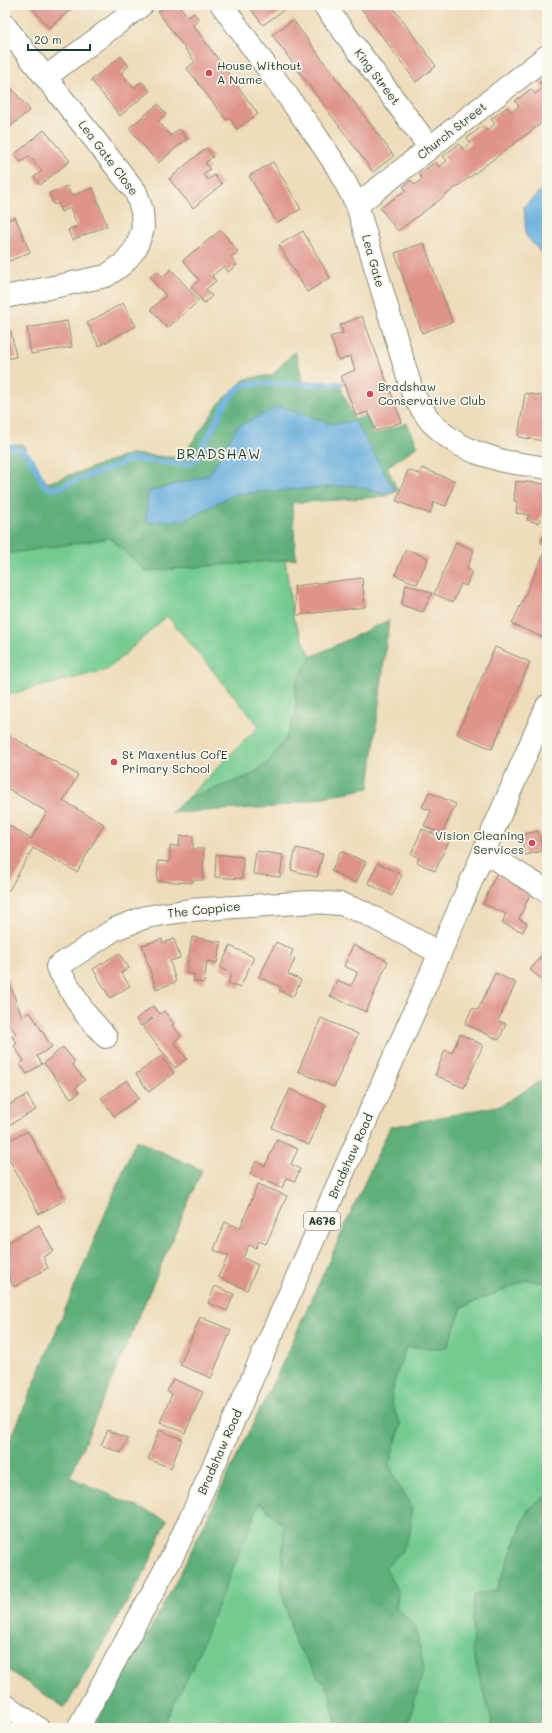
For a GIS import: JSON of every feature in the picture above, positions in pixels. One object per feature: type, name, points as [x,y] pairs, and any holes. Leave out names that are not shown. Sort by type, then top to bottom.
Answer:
[{"type":"main road","points":[[46,77],[142,5]]},
{"type":"main road","name":"Lea Gate","points":[[222,5],[317,137],[337,167],[357,205],[400,351],[414,394],[421,408],[431,422],[458,444],[475,452],[503,461],[547,468]]},
{"type":"main road","name":"King Street","points":[[324,5],[430,148]]},
{"type":"main road","name":"Lea Gate Close","points":[[5,26],[136,192],[142,211],[143,229],[136,248],[124,264],[106,276],[5,296]]},
{"type":"main road","name":"Church Street","points":[[357,205],[547,56]]},
{"type":"main road","name":"Bradshaw Road","points":[[78,1728],[170,1560],[191,1518],[547,706]]},
{"type":"main road","points":[[484,852],[547,891]]},
{"type":"main road","name":"The Coppice","points":[[106,1037],[84,1012],[57,967],[115,929],[146,917],[190,910],[304,902],[341,904],[365,913],[440,953]]},
{"type":"main road","points":[[5,1705],[38,1728]]},
{"type":"green space","points":[[295,351],[305,388],[341,388],[354,419],[367,416],[374,435],[407,423],[418,446],[387,467],[398,491],[382,497],[292,503],[296,559],[146,571],[110,538],[5,554],[5,445],[22,444],[47,483],[131,454],[181,458],[221,401],[245,379],[272,375]],"holes":[[[279,406],[332,424],[355,421],[383,494],[353,485],[234,494],[185,520],[148,492],[209,475]]]},
{"type":"green space","points":[[110,538],[146,571],[285,560],[293,618],[311,657],[297,681],[295,688],[296,711],[287,735],[267,763],[254,772],[224,786],[187,798],[259,726],[167,616],[107,670],[5,695],[5,554]]},
{"type":"green space","points":[[389,620],[369,788],[275,807],[171,813],[187,798],[250,776],[268,763],[285,740],[296,713],[296,684],[311,657]]},
{"type":"green space","points":[[547,1077],[547,1283],[527,1280],[462,1307],[447,1348],[406,1347],[394,1382],[391,1402],[401,1425],[389,1464],[396,1481],[412,1506],[410,1533],[402,1552],[385,1567],[398,1593],[396,1608],[415,1626],[424,1668],[407,1728],[337,1728],[330,1693],[295,1643],[281,1588],[284,1527],[260,1502],[193,1666],[162,1728],[92,1728],[135,1657],[178,1578],[282,1364],[390,1127],[502,1105]]},
{"type":"green space","points":[[136,1140],[202,1170],[70,1477],[167,1520],[146,1570],[65,1708],[5,1668],[5,1453]]},
{"type":"green space","points":[[527,1280],[547,1283],[547,1495],[528,1510],[472,1650],[494,1728],[407,1728],[424,1668],[415,1626],[396,1608],[398,1593],[385,1567],[402,1552],[412,1506],[396,1481],[389,1464],[401,1425],[391,1402],[394,1382],[406,1347],[447,1348],[462,1307]]},
{"type":"green space","points":[[547,1495],[547,1728],[494,1728],[472,1650],[474,1595],[497,1590],[528,1510]]},
{"type":"green space","points":[[259,1502],[284,1527],[281,1588],[295,1643],[330,1693],[337,1728],[162,1728],[193,1666]]},
{"type":"water","points":[[547,185],[547,259],[526,236],[524,206]]},
{"type":"water","points":[[279,406],[332,424],[355,421],[395,491],[383,494],[353,485],[234,494],[185,520],[146,522],[148,492],[209,475],[237,427]]},
{"type":"building","points":[[30,5],[76,5],[49,28]]},
{"type":"building","points":[[168,5],[179,5],[188,17],[194,13],[199,20],[193,25],[258,114],[237,129],[230,118],[226,120],[187,68],[195,62],[158,12]]},
{"type":"building","points":[[248,5],[288,5],[289,6],[263,25]]},
{"type":"building","points":[[359,5],[391,5],[436,66],[416,82]]},
{"type":"building","points":[[293,20],[394,156],[373,172],[272,35]]},
{"type":"building","points":[[121,56],[129,66],[121,73],[134,88],[142,82],[150,91],[120,116],[91,80]]},
{"type":"building","points":[[547,77],[547,119],[398,231],[380,208],[406,190],[403,187],[411,180],[415,185],[422,179],[419,174],[435,162],[439,167],[447,161],[443,156],[459,144],[463,149],[471,143],[467,138],[483,126],[487,131],[495,124],[491,119],[507,107],[511,112],[519,106],[515,101],[531,89],[535,94],[543,88],[539,83]]},
{"type":"building","points":[[5,81],[30,110],[5,131]]},
{"type":"building","points":[[158,104],[166,114],[158,121],[171,136],[179,129],[187,139],[158,163],[129,128]]},
{"type":"building","points":[[44,130],[70,161],[40,185],[34,177],[42,171],[29,156],[21,162],[15,154]]},
{"type":"building","points":[[206,148],[213,157],[205,163],[210,169],[203,174],[208,180],[214,175],[222,184],[193,208],[169,179]]},
{"type":"building","points":[[273,162],[301,209],[277,223],[249,176]]},
{"type":"building","points":[[67,186],[71,196],[93,188],[107,226],[72,240],[68,230],[78,226],[70,208],[61,212],[58,203],[54,205],[49,193]]},
{"type":"building","points":[[15,217],[30,252],[5,263],[5,232],[10,230],[5,221]]},
{"type":"building","points":[[221,230],[238,252],[231,257],[237,265],[228,272],[224,266],[212,276],[216,281],[206,289],[212,296],[204,303],[191,287],[199,280],[183,260]]},
{"type":"building","points":[[303,231],[330,278],[307,292],[279,245]]},
{"type":"building","points":[[424,243],[452,322],[422,333],[395,253]]},
{"type":"building","points":[[171,269],[199,301],[167,328],[151,309],[166,296],[150,277],[157,271],[162,277]]},
{"type":"building","points":[[123,303],[136,326],[99,346],[87,323]]},
{"type":"building","name":"Bradshaw Conservative Club","points":[[362,316],[402,422],[376,431],[368,412],[356,416],[341,376],[355,370],[350,356],[339,361],[330,337],[343,333],[340,325]]},
{"type":"building","points":[[67,321],[72,347],[31,354],[27,328]]},
{"type":"building","points":[[11,331],[16,357],[5,359],[5,332]]},
{"type":"building","points":[[525,393],[547,397],[547,435],[545,441],[518,437]]},
{"type":"building","points":[[422,468],[455,481],[446,506],[434,502],[430,514],[396,501],[408,470],[419,474]]},
{"type":"building","points":[[516,481],[547,484],[547,504],[538,523],[527,520],[529,515],[516,513],[517,501],[514,501]]},
{"type":"building","points":[[543,536],[547,538],[547,546],[541,543]]},
{"type":"building","points":[[456,542],[474,550],[467,569],[472,571],[466,586],[461,584],[453,602],[434,594]]},
{"type":"building","points":[[547,547],[547,625],[542,637],[512,624]]},
{"type":"building","points":[[406,549],[428,558],[417,584],[395,575]]},
{"type":"building","points":[[362,578],[365,607],[297,615],[294,586]]},
{"type":"building","points":[[406,584],[432,593],[423,612],[401,605]]},
{"type":"building","points":[[495,647],[530,662],[492,749],[457,734]]},
{"type":"building","points":[[5,733],[78,775],[63,801],[104,824],[77,872],[33,848],[9,890],[5,888],[5,823],[31,839],[47,812],[5,787]]},
{"type":"building","points":[[429,792],[456,804],[442,834],[424,826],[431,811],[422,807]]},
{"type":"building","points":[[422,829],[449,841],[435,871],[417,862],[419,858],[411,854]]},
{"type":"building","name":"Vision Cleaning Services","points":[[538,831],[543,851],[525,855],[521,835]]},
{"type":"building","points":[[180,836],[193,836],[193,849],[204,849],[203,880],[192,880],[192,883],[157,881],[158,861],[170,862],[170,846],[179,846]]},
{"type":"building","points":[[296,848],[323,854],[317,877],[291,870]]},
{"type":"building","points":[[256,851],[283,855],[280,877],[253,874]]},
{"type":"building","points":[[341,851],[366,862],[356,883],[331,871]]},
{"type":"building","points":[[216,854],[243,857],[242,879],[215,877]]},
{"type":"building","points":[[378,863],[402,875],[392,896],[368,883]]},
{"type":"building","points":[[496,874],[532,890],[519,919],[527,923],[523,932],[502,923],[506,914],[483,904]]},
{"type":"building","points":[[192,937],[221,942],[217,963],[207,961],[204,983],[193,981],[195,975],[186,973]]},
{"type":"building","points":[[162,939],[163,943],[174,939],[180,958],[170,961],[176,982],[156,989],[142,945]]},
{"type":"building","points":[[276,942],[293,950],[290,957],[295,959],[288,974],[301,980],[293,997],[279,990],[281,987],[259,977]]},
{"type":"building","points":[[353,945],[388,961],[366,1012],[330,996],[337,980],[351,986],[356,976],[357,972],[344,966]]},
{"type":"building","points":[[230,946],[254,957],[240,988],[228,983],[232,974],[220,968]]},
{"type":"building","points":[[547,949],[547,983],[530,970]]},
{"type":"building","points":[[119,953],[129,968],[121,973],[130,986],[110,998],[93,969]]},
{"type":"building","points":[[5,972],[22,1017],[30,1012],[52,1047],[37,1056],[42,1064],[27,1074],[20,1064],[24,1061],[14,1046],[17,1044],[12,1036],[16,1034],[10,1025],[5,1028]]},
{"type":"building","points":[[495,973],[516,983],[498,1021],[506,1024],[499,1040],[465,1024],[472,1008],[478,1010]]},
{"type":"building","points":[[153,1006],[160,1014],[164,1011],[174,1024],[172,1025],[181,1036],[174,1042],[187,1059],[175,1068],[143,1027],[153,1019],[152,1018],[141,1026],[136,1019]]},
{"type":"building","points":[[321,1018],[358,1034],[334,1087],[298,1071]]},
{"type":"building","points":[[460,1034],[483,1045],[464,1088],[435,1075],[445,1050],[452,1053]]},
{"type":"building","points":[[63,1047],[75,1062],[72,1064],[85,1080],[75,1088],[79,1093],[71,1098],[44,1063]]},
{"type":"building","points":[[161,1056],[174,1073],[149,1092],[136,1074]]},
{"type":"building","points":[[127,1080],[139,1098],[114,1116],[101,1098]]},
{"type":"building","points":[[290,1089],[326,1105],[309,1145],[272,1128]]},
{"type":"building","points":[[27,1095],[36,1110],[5,1127],[5,1107]]},
{"type":"building","points":[[28,1131],[65,1200],[39,1214],[5,1152],[5,1142]]},
{"type":"building","points":[[277,1140],[298,1149],[291,1164],[300,1169],[295,1181],[286,1178],[282,1188],[250,1174],[256,1161],[265,1166]]},
{"type":"building","points":[[258,1184],[287,1196],[266,1244],[259,1241],[256,1248],[249,1245],[243,1258],[258,1265],[247,1290],[218,1277],[228,1256],[214,1250],[225,1222],[240,1228]]},
{"type":"building","points":[[39,1225],[54,1251],[43,1257],[48,1268],[14,1287],[5,1270],[5,1244]]},
{"type":"building","points":[[215,1286],[234,1294],[227,1311],[208,1303]]},
{"type":"building","points":[[200,1317],[231,1330],[211,1378],[180,1365]]},
{"type":"building","points":[[173,1379],[203,1392],[185,1433],[160,1422],[172,1394],[167,1391]]},
{"type":"building","points":[[108,1430],[128,1439],[121,1453],[101,1445]]},
{"type":"building","points":[[159,1430],[182,1439],[171,1468],[148,1459]]},
{"type":"waterway","points":[[5,448],[13,447],[20,449],[25,453],[34,465],[45,486],[54,489],[133,459],[184,464],[191,463],[196,459],[226,403],[235,391],[246,384],[341,384]]},
{"type":"place","name":"House Without A Name","points":[[209,73]]},
{"type":"place","name":"Bradshaw Conservative Club","points":[[370,394]]},
{"type":"place","name":"St Maxentius CofE Primary School","points":[[114,762]]},
{"type":"place","name":"Vision Cleaning Services","points":[[532,843]]},
{"type":"district","name":"BRADSHAW","points":[[219,454]]}]
